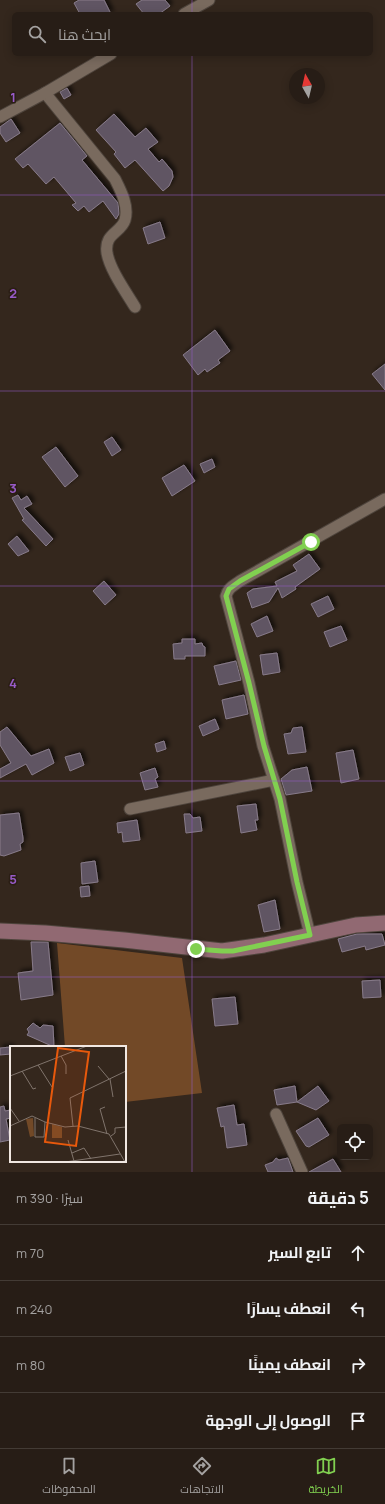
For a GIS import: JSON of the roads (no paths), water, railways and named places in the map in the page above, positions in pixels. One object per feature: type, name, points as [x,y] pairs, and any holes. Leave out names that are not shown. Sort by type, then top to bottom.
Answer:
[{"type":"main road","points":[[0,931],[45,933],[233,951],[356,925],[385,924]]},
{"type":"street","points":[[188,12],[209,0]]},
{"type":"street","points":[[0,117],[45,93],[108,56]]},
{"type":"street","points":[[45,93],[115,179],[123,194],[126,211],[124,221],[107,241],[107,253],[112,268],[135,307]]},
{"type":"street","points":[[310,935],[297,882],[280,799],[264,746],[226,596],[229,589],[240,581],[385,499]]},
{"type":"street","points":[[130,809],[274,780]]},
{"type":"street","points":[[276,1114],[302,1172]]}]
